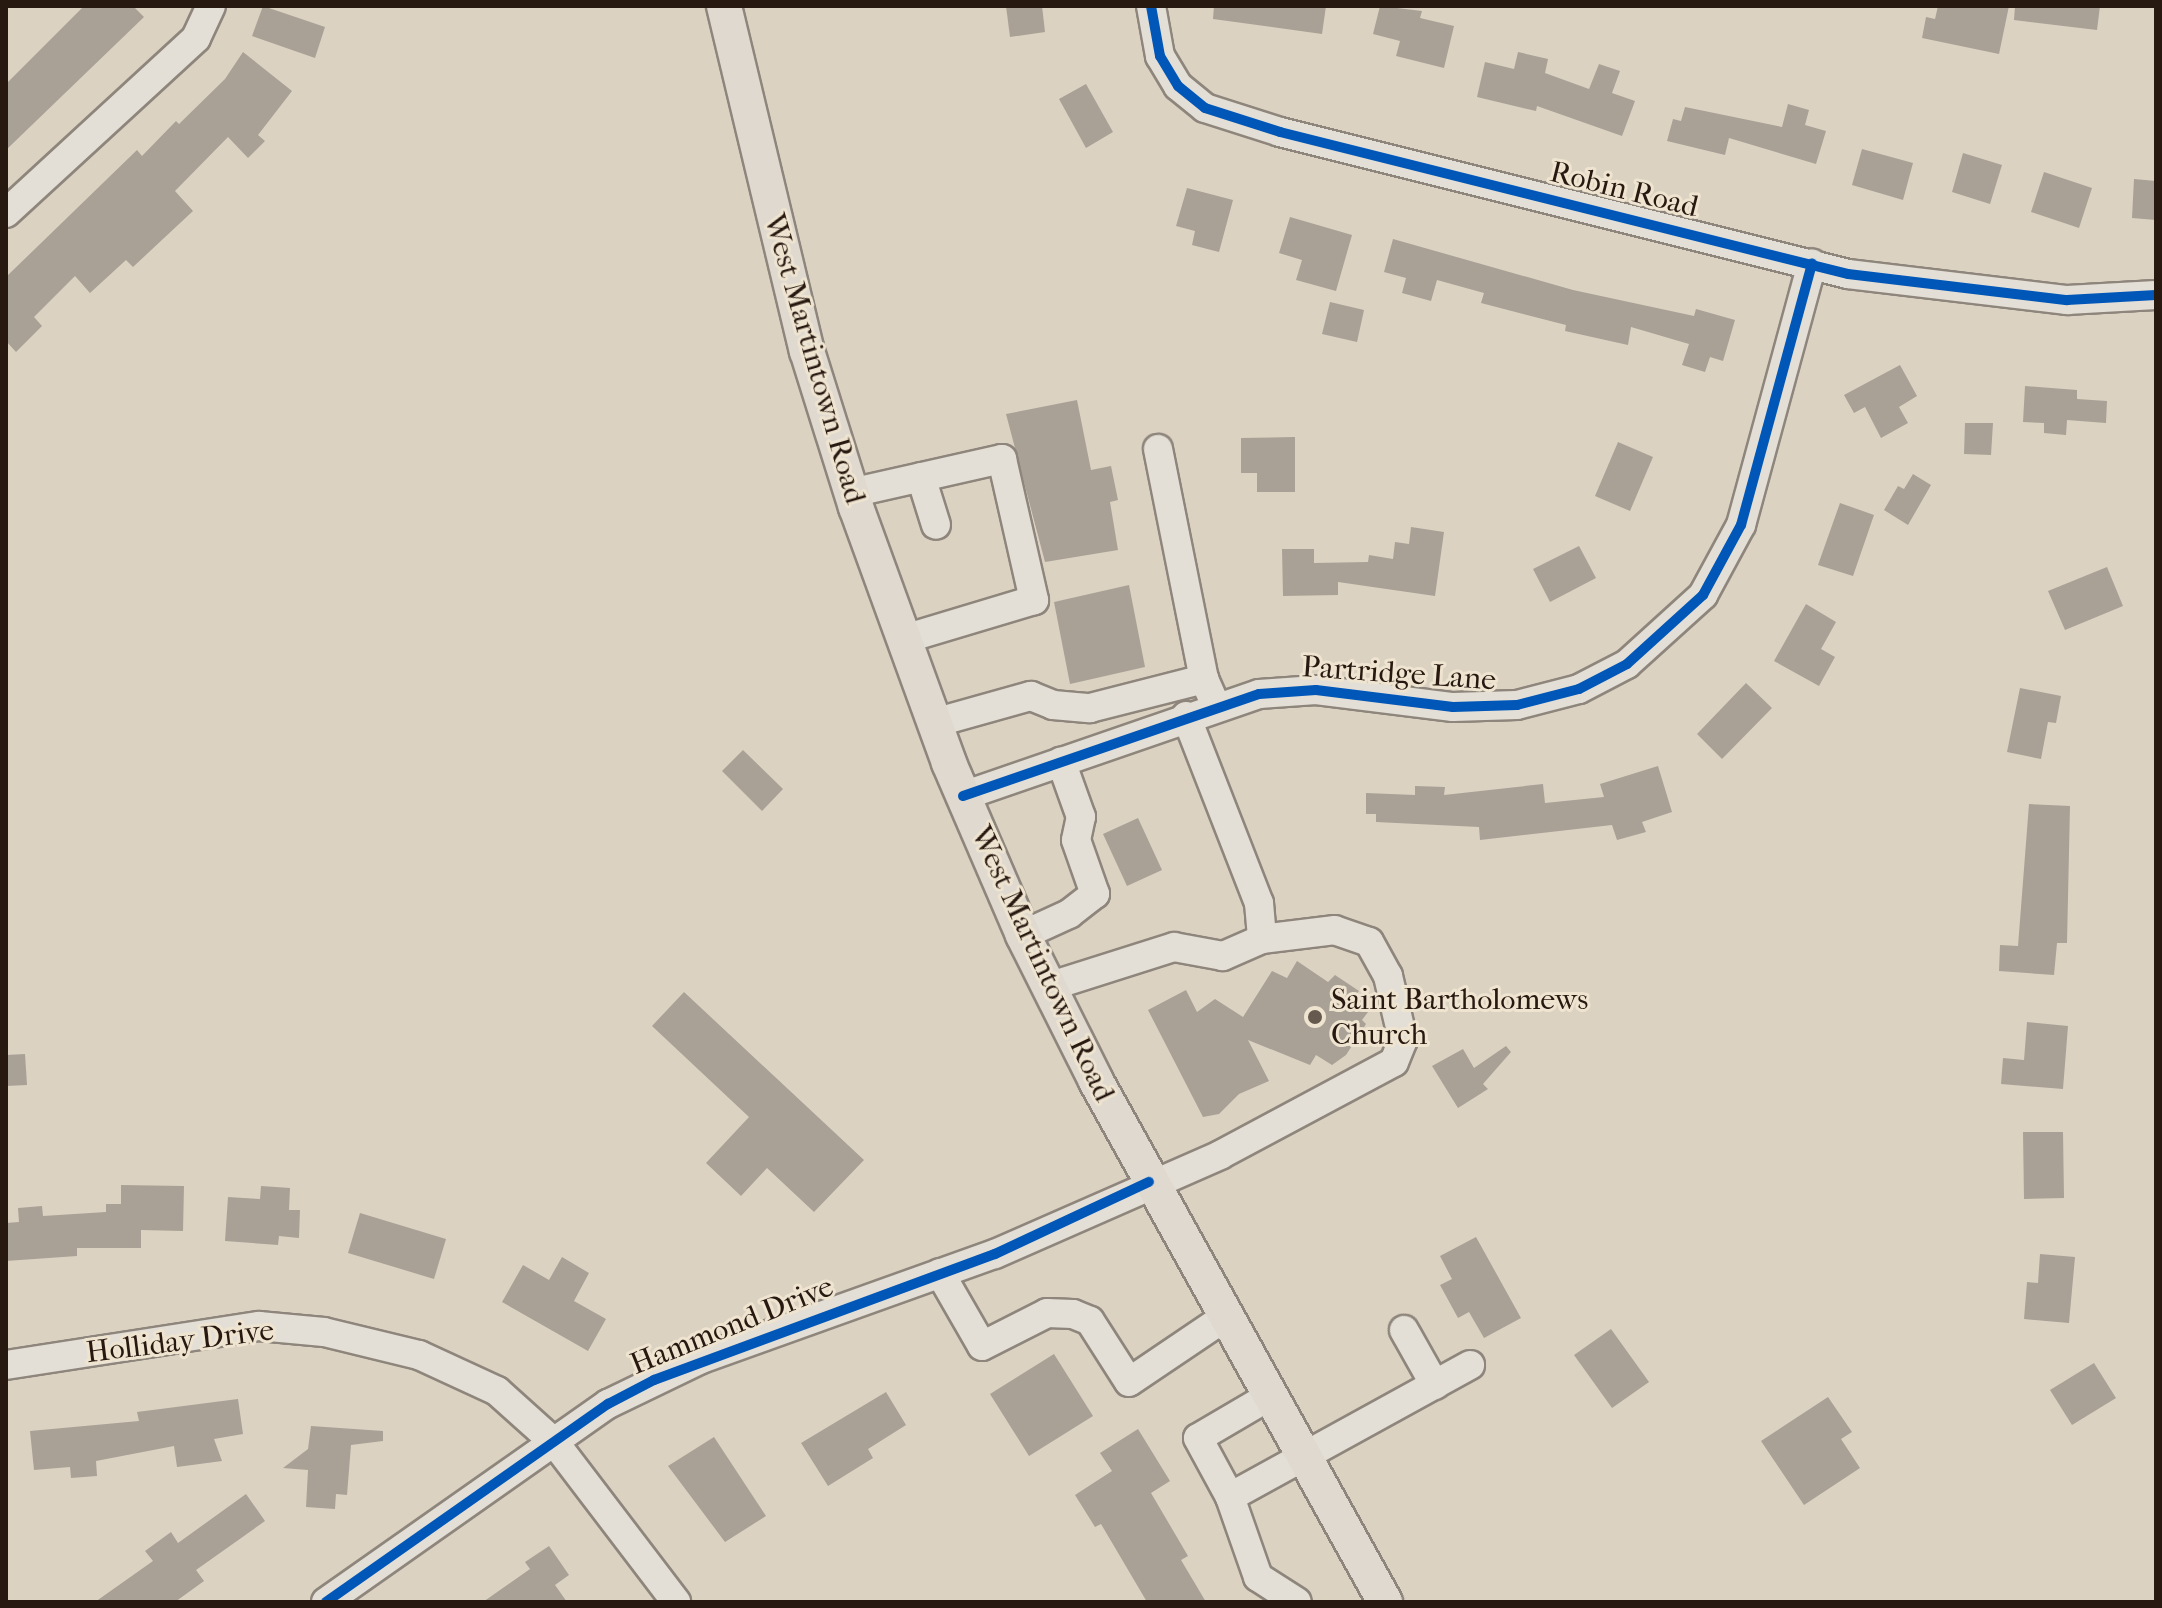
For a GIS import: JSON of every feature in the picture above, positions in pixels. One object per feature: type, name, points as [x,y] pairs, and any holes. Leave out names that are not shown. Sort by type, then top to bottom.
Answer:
[{"type":"main road","name":"West Martintown Road","points":[[724,6],[777,236],[851,493],[963,796],[1048,987],[1149,1182],[1385,1602]]},
{"type":"street","points":[[6,213],[196,38],[211,6]]},
{"type":"street","name":"Robin Road","points":[[1151,6],[1167,71],[1205,108],[1280,132],[1878,278],[2067,300],[2156,295]]},
{"type":"street","name":"Partridge Lane","points":[[963,796],[1216,706],[1288,690],[1453,707],[1517,705],[1588,685],[1655,643],[1703,595],[1741,525],[1812,263]]},
{"type":"street","points":[[1158,449],[1204,679],[1216,706]]},
{"type":"street","points":[[851,493],[1002,459],[1034,600],[904,639]]},
{"type":"street","points":[[921,477],[936,525]]},
{"type":"street","points":[[934,723],[1031,696],[1053,705],[1090,708],[1204,679]]},
{"type":"street","points":[[1186,716],[1259,903],[1262,939]]},
{"type":"street","points":[[1023,935],[1069,914],[1095,894],[1076,840],[1081,817],[1061,761]]},
{"type":"street","name":"Hammond Drive","points":[[326,1602],[608,1404],[654,1380],[995,1254],[1149,1182],[1220,1155],[1394,1062],[1403,1040],[1388,976],[1369,942],[1335,930],[1262,939],[1223,956],[1198,947],[1174,947],[1048,987]]},
{"type":"street","points":[[940,1273],[982,1346],[1047,1313],[1073,1314],[1090,1321],[1129,1382],[1224,1318]]},
{"type":"street","name":"Holliday Drive","points":[[6,1365],[259,1326],[324,1332],[463,1371],[497,1391],[555,1443],[676,1602]]},
{"type":"street","points":[[1404,1330],[1435,1385]]},
{"type":"street","points":[[1230,1497],[1470,1365]]},
{"type":"street","points":[[1268,1397],[1198,1438],[1230,1497],[1258,1577],[1297,1602]]},
{"type":"building","points":[[84,6],[133,6],[144,17],[6,150],[6,84]]},
{"type":"building","points":[[263,6],[325,27],[315,58],[252,36]]},
{"type":"building","points":[[1006,6],[1042,6],[1045,32],[1010,37]]},
{"type":"building","points":[[1214,6],[1326,6],[1322,34],[1213,19]]},
{"type":"building","points":[[1380,6],[1422,11],[1420,18],[1454,26],[1444,68],[1396,56],[1400,41],[1373,34]]},
{"type":"building","points":[[1938,6],[2009,6],[1999,54],[1922,38],[1926,17],[1935,19]]},
{"type":"building","points":[[2015,6],[2100,6],[2097,30],[2014,20]]},
{"type":"building","points":[[243,52],[292,91],[258,135],[265,141],[248,158],[228,137],[175,191],[193,211],[133,267],[126,260],[90,293],[75,276],[34,317],[42,326],[16,352],[6,341],[6,277],[137,150],[142,156],[176,121],[179,124],[225,79]]},
{"type":"building","points":[[1518,52],[1548,59],[1545,73],[1589,89],[1599,64],[1620,71],[1612,93],[1635,101],[1622,136],[1537,106],[1536,111],[1477,97],[1485,62],[1514,69]]},
{"type":"building","points":[[1086,84],[1113,132],[1086,148],[1059,99]]},
{"type":"building","points":[[1788,104],[1809,110],[1805,125],[1826,131],[1816,164],[1729,138],[1725,155],[1667,141],[1673,119],[1681,121],[1685,107],[1782,127]]},
{"type":"building","points":[[1862,149],[1913,163],[1903,200],[1852,185]]},
{"type":"building","points":[[1963,153],[2002,165],[1990,204],[1952,192]]},
{"type":"building","points":[[2044,172],[2092,188],[2079,228],[2031,212]]},
{"type":"building","points":[[2134,179],[2156,181],[2156,220],[2132,218]]},
{"type":"building","points":[[1187,188],[1233,200],[1219,252],[1192,245],[1195,231],[1176,226]]},
{"type":"building","points":[[1290,217],[1352,235],[1336,291],[1296,280],[1302,260],[1279,253]]},
{"type":"building","points":[[1393,239],[1573,290],[1694,316],[1696,309],[1735,320],[1723,361],[1710,357],[1705,372],[1682,365],[1689,344],[1631,327],[1628,345],[1565,331],[1566,325],[1481,303],[1484,293],[1437,280],[1431,301],[1402,293],[1406,278],[1384,272]]},
{"type":"building","points":[[1330,302],[1364,310],[1357,342],[1322,334]]},
{"type":"building","points":[[1900,365],[1917,396],[1899,407],[1908,423],[1881,438],[1865,407],[1854,413],[1844,395]]},
{"type":"building","points":[[2025,386],[2077,390],[2077,399],[2107,401],[2106,423],[2067,420],[2066,435],[2044,433],[2044,423],[2023,422]]},
{"type":"building","points":[[1077,400],[1091,470],[1111,466],[1118,500],[1110,502],[1118,550],[1045,562],[1006,414]]},
{"type":"building","points":[[1965,423],[1993,423],[1991,455],[1964,454]]},
{"type":"building","points":[[1295,437],[1295,492],[1257,492],[1257,473],[1241,473],[1241,438]]},
{"type":"building","points":[[1618,442],[1653,457],[1630,511],[1595,496]]},
{"type":"building","points":[[1913,474],[1931,485],[1908,525],[1884,510],[1898,486],[1904,489]]},
{"type":"building","points":[[1840,503],[1874,515],[1853,576],[1818,565]]},
{"type":"building","points":[[1411,527],[1444,532],[1435,596],[1338,582],[1338,595],[1283,596],[1282,549],[1314,549],[1314,563],[1368,562],[1369,555],[1393,559],[1395,542],[1409,544]]},
{"type":"building","points":[[1579,546],[1596,578],[1550,602],[1533,569]]},
{"type":"building","points":[[2107,567],[2123,606],[2065,630],[2048,591]]},
{"type":"building","points":[[1129,585],[1145,667],[1070,684],[1054,602]]},
{"type":"building","points":[[1806,604],[1836,622],[1821,649],[1835,657],[1819,686],[1774,661]]},
{"type":"building","points":[[1746,683],[1772,708],[1722,759],[1697,734]]},
{"type":"building","points":[[2020,688],[2061,696],[2056,723],[2048,722],[2041,759],[2007,752]]},
{"type":"building","points":[[743,750],[783,789],[762,811],[722,771]]},
{"type":"building","points":[[1658,766],[1672,812],[1642,822],[1646,832],[1617,840],[1612,825],[1480,840],[1479,827],[1376,822],[1376,814],[1366,814],[1366,793],[1415,795],[1415,786],[1445,787],[1444,795],[1543,784],[1545,803],[1604,797],[1600,784]]},
{"type":"building","points":[[2029,804],[2070,806],[2067,943],[2057,943],[2054,975],[1999,971],[2000,945],[2018,946]]},
{"type":"building","points":[[1138,818],[1162,870],[1127,886],[1103,834]]},
{"type":"building","points":[[1297,961],[1328,982],[1335,975],[1359,991],[1355,996],[1371,1008],[1362,1020],[1366,1024],[1346,1055],[1332,1065],[1316,1055],[1310,1065],[1248,1040],[1269,1081],[1239,1094],[1219,1114],[1203,1117],[1148,1010],[1186,990],[1197,1012],[1215,999],[1243,1017],[1272,971],[1287,978]]},
{"type":"building","points":[[684,992],[864,1160],[814,1212],[767,1168],[741,1196],[706,1163],[749,1117],[652,1026]]},
{"type":"building","points":[[2027,1022],[2068,1026],[2063,1089],[2001,1084],[2003,1058],[2024,1060]]},
{"type":"building","points":[[1506,1046],[1511,1052],[1483,1084],[1488,1089],[1458,1108],[1432,1066],[1463,1049],[1474,1068]]},
{"type":"building","points":[[25,1054],[27,1085],[6,1086],[6,1055]]},
{"type":"building","points":[[2023,1132],[2063,1132],[2064,1198],[2024,1199]]},
{"type":"building","points":[[121,1185],[184,1186],[183,1231],[141,1230],[141,1248],[77,1248],[77,1256],[6,1261],[6,1223],[19,1222],[18,1208],[42,1206],[43,1216],[106,1212],[106,1204],[121,1204]]},
{"type":"building","points":[[261,1186],[290,1188],[289,1210],[300,1210],[299,1238],[279,1236],[278,1245],[225,1241],[228,1197],[260,1199]]},
{"type":"building","points":[[360,1213],[446,1239],[434,1279],[348,1253]]},
{"type":"building","points":[[1476,1237],[1521,1318],[1484,1338],[1469,1312],[1458,1318],[1440,1285],[1452,1279],[1440,1256]]},
{"type":"building","points":[[2040,1254],[2075,1257],[2069,1323],[2024,1319],[2027,1282],[2038,1283]]},
{"type":"building","points":[[562,1257],[589,1273],[574,1301],[606,1319],[588,1351],[502,1302],[523,1265],[549,1280]]},
{"type":"building","points":[[1611,1329],[1649,1382],[1612,1408],[1574,1355]]},
{"type":"building","points":[[1054,1354],[1093,1416],[1029,1456],[990,1394]]},
{"type":"building","points":[[2094,1363],[2116,1398],[2072,1425],[2050,1390]]},
{"type":"building","points":[[886,1392],[906,1425],[868,1449],[873,1458],[828,1486],[801,1443]]},
{"type":"building","points":[[1828,1397],[1852,1432],[1841,1439],[1860,1468],[1804,1505],[1761,1441]]},
{"type":"building","points":[[238,1399],[243,1434],[214,1439],[222,1461],[177,1467],[174,1446],[96,1461],[97,1476],[71,1478],[70,1467],[34,1470],[30,1431],[139,1421],[137,1412]]},
{"type":"building","points":[[311,1426],[383,1431],[383,1441],[351,1445],[347,1495],[336,1494],[335,1509],[306,1507],[308,1470],[283,1468],[308,1449]]},
{"type":"building","points":[[1138,1429],[1170,1481],[1151,1493],[1188,1556],[1181,1560],[1206,1602],[1147,1602],[1101,1524],[1095,1527],[1075,1495],[1112,1471],[1100,1453]]},
{"type":"building","points":[[714,1437],[766,1516],[725,1542],[668,1466]]},
{"type":"building","points":[[246,1494],[265,1521],[196,1570],[204,1581],[175,1602],[95,1602],[153,1561],[145,1551],[171,1532],[178,1543]]},
{"type":"building","points":[[549,1546],[569,1575],[555,1585],[567,1602],[483,1602],[530,1569],[525,1562]]},
{"type":"cycle path","points":[[1151,6],[1160,56],[1178,86],[1205,108],[1280,132],[1848,274],[2067,300],[2156,295]]},
{"type":"cycle path","points":[[963,796],[1259,694],[1316,690],[1453,707],[1517,705],[1579,689],[1627,664],[1703,595],[1741,525],[1812,263]]},
{"type":"cycle path","points":[[326,1602],[608,1404],[654,1380],[995,1254],[1149,1182]]},
{"type":"place","name":"Saint Bartholomews Church","points":[[1315,1017]]}]
